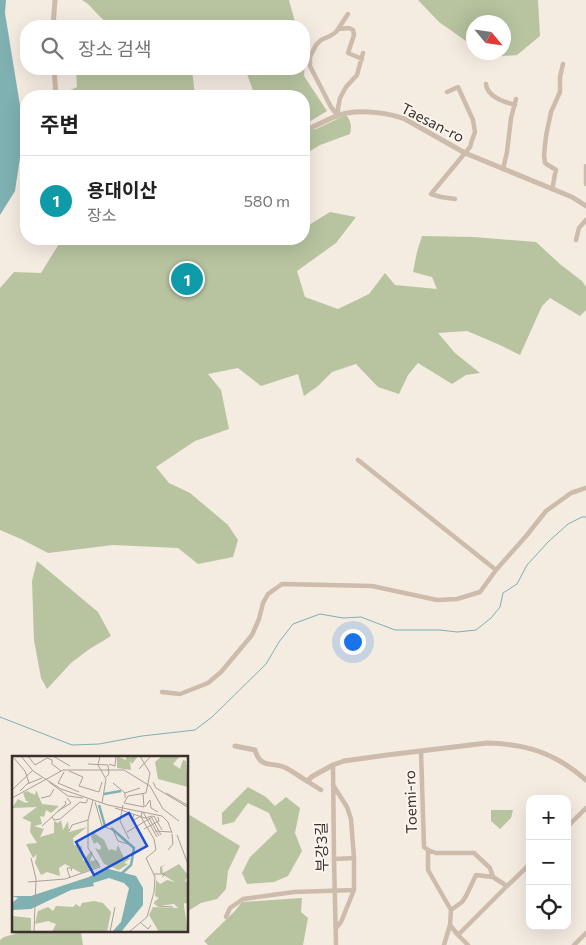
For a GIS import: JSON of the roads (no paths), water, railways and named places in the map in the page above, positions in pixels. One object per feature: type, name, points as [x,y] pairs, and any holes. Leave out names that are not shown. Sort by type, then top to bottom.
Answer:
[{"type":"street","points":[[53,20],[55,0]]},
{"type":"street","points":[[338,116],[331,107],[310,66],[310,57],[316,45],[336,32],[348,14]]},
{"type":"street","points":[[339,28],[353,30],[354,35],[348,53],[362,59]]},
{"type":"street","points":[[338,116],[340,98],[357,74],[363,52]]},
{"type":"street","points":[[552,189],[556,170],[545,163],[544,155],[551,112],[560,92],[562,64]]},
{"type":"street","points":[[54,75],[56,90]]},
{"type":"street","points":[[486,84],[489,92],[515,105]]},
{"type":"street","name":"Taesan-ro","points":[[447,92],[458,87],[473,120],[474,132],[470,147],[431,194],[455,198]]},
{"type":"street","points":[[503,169],[516,99]]},
{"type":"street","name":"Taesan-ro","points":[[310,128],[346,113],[380,112],[396,115],[465,152],[586,204]]},
{"type":"street","points":[[586,166],[586,184]]},
{"type":"street","points":[[576,240],[579,228],[586,220]]},
{"type":"street","points":[[358,460],[496,570]]},
{"type":"street","points":[[162,692],[180,694],[208,683],[221,672],[252,635],[268,594],[282,584],[372,586],[437,600],[457,599],[480,592],[546,511],[571,492],[586,488]]},
{"type":"street","points":[[307,781],[333,765],[344,761],[387,754],[487,743],[539,751],[572,768],[586,780]]},
{"type":"street","points":[[235,746],[255,750],[258,758],[264,763],[287,768],[321,790]]},
{"type":"street","name":"Toemi-ro","points":[[421,751],[424,847],[436,852],[474,853],[490,868],[493,877],[507,886]]},
{"type":"street","name":"부강3길","points":[[333,765],[336,945]]},
{"type":"street","points":[[332,784],[344,802],[351,819],[354,858],[354,890],[341,922],[336,929]]},
{"type":"street","points":[[571,823],[586,808]]},
{"type":"street","name":"Toemi-ro","points":[[428,850],[428,870],[451,910]]},
{"type":"street","points":[[334,859],[354,858]]},
{"type":"street","points":[[458,936],[526,868]]},
{"type":"street","points":[[444,945],[450,925],[451,910],[462,902],[476,875],[493,877]]},
{"type":"street","points":[[226,917],[230,908],[243,899],[294,892],[354,890]]},
{"type":"street","points":[[450,925],[468,945]]},
{"type":"street","points":[[574,945],[586,933]]},
{"type":"water","points":[[0,0],[6,0],[5,13],[20,105],[20,157],[15,191],[0,215]]},
{"type":"waterway","points":[[0,717],[72,745],[99,744],[142,736],[195,730],[212,717],[266,664],[279,642],[293,624],[320,614],[343,618],[361,617],[395,630],[457,632],[476,630],[491,618],[500,607],[503,593],[517,584],[527,565],[548,542],[568,524],[586,517]]},
{"type":"place","name":"용대이산","points":[[187,279]]}]
